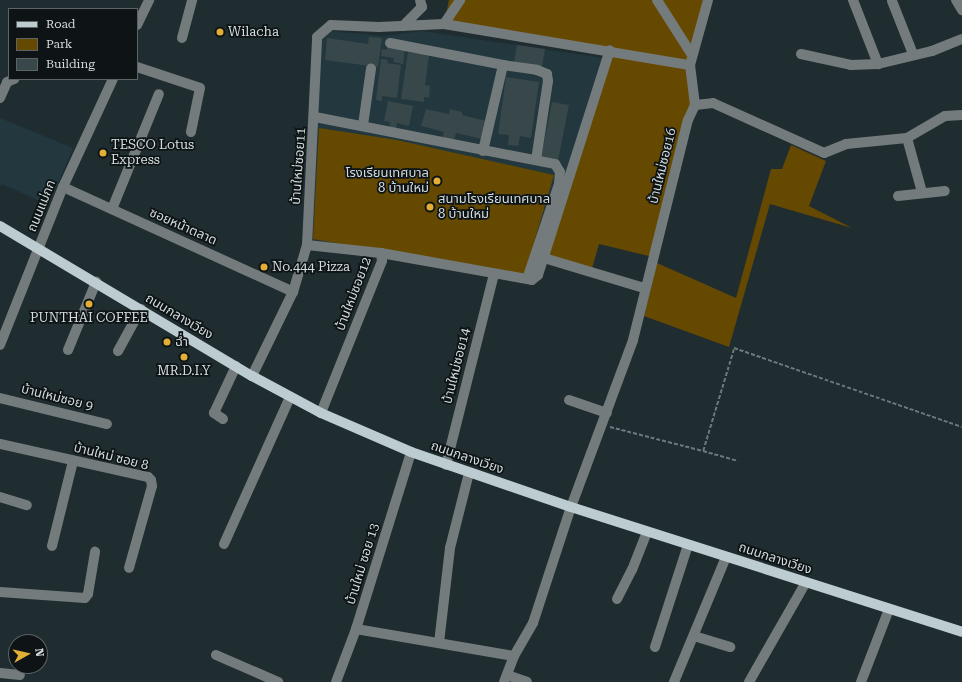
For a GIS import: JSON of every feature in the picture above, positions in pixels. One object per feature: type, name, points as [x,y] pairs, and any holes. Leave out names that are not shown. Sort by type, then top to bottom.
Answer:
[{"type":"main road","name":"ถนนกลางเวียง","points":[[0,226],[40,247],[252,376],[290,397],[321,413],[411,452],[469,473],[647,532],[962,632]]},
{"type":"street","points":[[138,23],[149,0]]},
{"type":"street","points":[[182,38],[192,0]]},
{"type":"street","points":[[403,26],[422,7],[420,0]]},
{"type":"street","points":[[444,24],[460,0]]},
{"type":"street","points":[[656,0],[691,60]]},
{"type":"street","points":[[708,0],[691,60],[695,105],[714,103],[824,153],[846,144],[907,138],[945,116],[962,115]]},
{"type":"street","points":[[853,0],[878,64]]},
{"type":"street","points":[[956,0],[962,10]]},
{"type":"street","points":[[892,1],[913,54]]},
{"type":"street","name":"บ้านใหม่ซอย11","points":[[252,376],[292,292],[307,244],[315,117],[317,37],[331,25],[403,26],[444,24],[610,50],[691,60]]},
{"type":"street","points":[[801,54],[844,64],[878,64],[962,39]]},
{"type":"street","points":[[390,43],[547,74],[547,95],[536,160]]},
{"type":"street","points":[[381,253],[532,280],[538,275],[610,50]]},
{"type":"street","points":[[483,151],[503,65]]},
{"type":"street","points":[[138,67],[200,88],[191,132]]},
{"type":"street","points":[[363,125],[371,69]]},
{"type":"street","points":[[0,98],[7,82],[12,80]]},
{"type":"street","name":"ถนนแม่กก","points":[[0,345],[4,324],[40,247],[63,187],[113,80]]},
{"type":"street","points":[[112,209],[159,94]]},
{"type":"street","name":"บ้านใหม่ซอย16","points":[[506,678],[514,656],[533,624],[571,507],[633,340],[644,288],[688,120],[695,105]]},
{"type":"street","points":[[315,117],[363,125],[483,151],[555,164],[560,172],[559,184],[527,279]]},
{"type":"street","points":[[907,138],[922,192]]},
{"type":"street","name":"ซอยหน้าตลาด","points":[[63,187],[292,292]]},
{"type":"street","points":[[898,196],[922,192],[945,191]]},
{"type":"street","name":"บ้านใหม่ซอย12","points":[[307,244],[381,253],[382,261],[321,413]]},
{"type":"street","points":[[544,258],[644,288]]},
{"type":"street","name":"บ้านใหม่ซอย14","points":[[446,465],[494,274]]},
{"type":"street","points":[[68,350],[96,282]]},
{"type":"street","points":[[118,351],[141,309]]},
{"type":"street","points":[[223,419],[214,413],[236,366]]},
{"type":"street","points":[[224,544],[290,397]]},
{"type":"street","name":"บ้านใหม่ซอย 9","points":[[0,398],[107,424]]},
{"type":"street","points":[[569,400],[607,413]]},
{"type":"street","name":"บ้านใหม่ ซอย 8","points":[[0,444],[148,477],[151,480],[152,486],[129,568]]},
{"type":"street","name":"บ้านใหม่ ซอย 13","points":[[336,682],[356,629],[411,452]]},
{"type":"street","points":[[52,546],[73,461]]},
{"type":"street","points":[[439,643],[450,548],[469,473]]},
{"type":"street","points":[[0,497],[27,505]]},
{"type":"street","points":[[617,599],[629,578],[647,532]]},
{"type":"street","points":[[656,647],[688,545]]},
{"type":"street","points":[[0,592],[85,598],[88,594],[94,552]]},
{"type":"street","points":[[674,682],[726,557]]},
{"type":"street","points":[[749,682],[806,582]]},
{"type":"street","points":[[861,682],[888,608]]},
{"type":"street","points":[[356,629],[514,656]]},
{"type":"street","points":[[694,636],[730,647]]},
{"type":"street","points":[[216,655],[278,682]]},
{"type":"street","points":[[0,673],[20,675]]},
{"type":"street","points":[[506,678],[528,682]]},
{"type":"path","points":[[703,451],[734,348],[962,427]]},
{"type":"path","points":[[602,425],[738,461]]},
{"type":"shaded area","name":"โรงเรียนเทศบาล 8 บ้านใหม่","points":[[330,31],[384,36],[422,31],[603,58],[532,280],[307,245],[317,37]]},
{"type":"shaded area","points":[[0,118],[73,148],[49,205],[2,184],[0,187]]},
{"type":"green space","points":[[449,0],[703,0],[690,65],[695,105],[653,257],[599,244],[591,272],[544,258],[609,51],[444,24]]},
{"type":"green space","name":"สนามโรงเรียนเทศบาล 8 บ้านใหม่","points":[[319,128],[397,140],[554,175],[524,276],[313,239]]},
{"type":"green space","points":[[791,145],[826,161],[809,206],[852,228],[770,204],[729,347],[644,316],[657,263],[736,298],[771,169],[782,169]]},
{"type":"building","points":[[369,37],[382,38],[378,67],[325,60],[327,38],[368,44]]},
{"type":"building","points":[[517,45],[545,49],[542,67],[514,63]]},
{"type":"building","points":[[387,47],[405,49],[403,64],[393,62],[394,58],[381,56],[382,49],[387,50]]},
{"type":"building","points":[[408,52],[429,55],[425,85],[430,86],[429,98],[424,97],[424,102],[401,99]]},
{"type":"building","points":[[381,59],[388,60],[387,63],[401,65],[397,98],[382,96],[382,101],[376,100]]},
{"type":"building","points":[[506,77],[539,82],[531,138],[520,136],[518,146],[508,145],[509,135],[498,134]]},
{"type":"building","points":[[388,101],[413,106],[409,126],[397,123],[396,129],[389,128],[390,122],[384,121]]},
{"type":"building","points":[[552,102],[569,105],[558,161],[541,158]]},
{"type":"building","points":[[426,109],[449,114],[450,109],[462,112],[462,115],[486,121],[482,139],[456,133],[453,143],[442,140],[444,132],[421,126]]},
{"type":"place","name":"Wilacha","points":[[220,32]]},
{"type":"place","name":"TESCO Lotus Express","points":[[103,153]]},
{"type":"place","name":"โรงเรียนเทศบาล 8 บ้านใหม่","points":[[437,181]]},
{"type":"place","name":"สนามโรงเรียนเทศบาล 8 บ้านใหม่","points":[[430,207]]},
{"type":"place","name":"No.444 Pizza","points":[[264,267]]},
{"type":"place","name":"PUNTHAI COFFEE","points":[[89,304]]},
{"type":"place","name":"ฉ่ำ","points":[[167,342]]},
{"type":"place","name":"MR.D.I.Y","points":[[184,357]]}]
